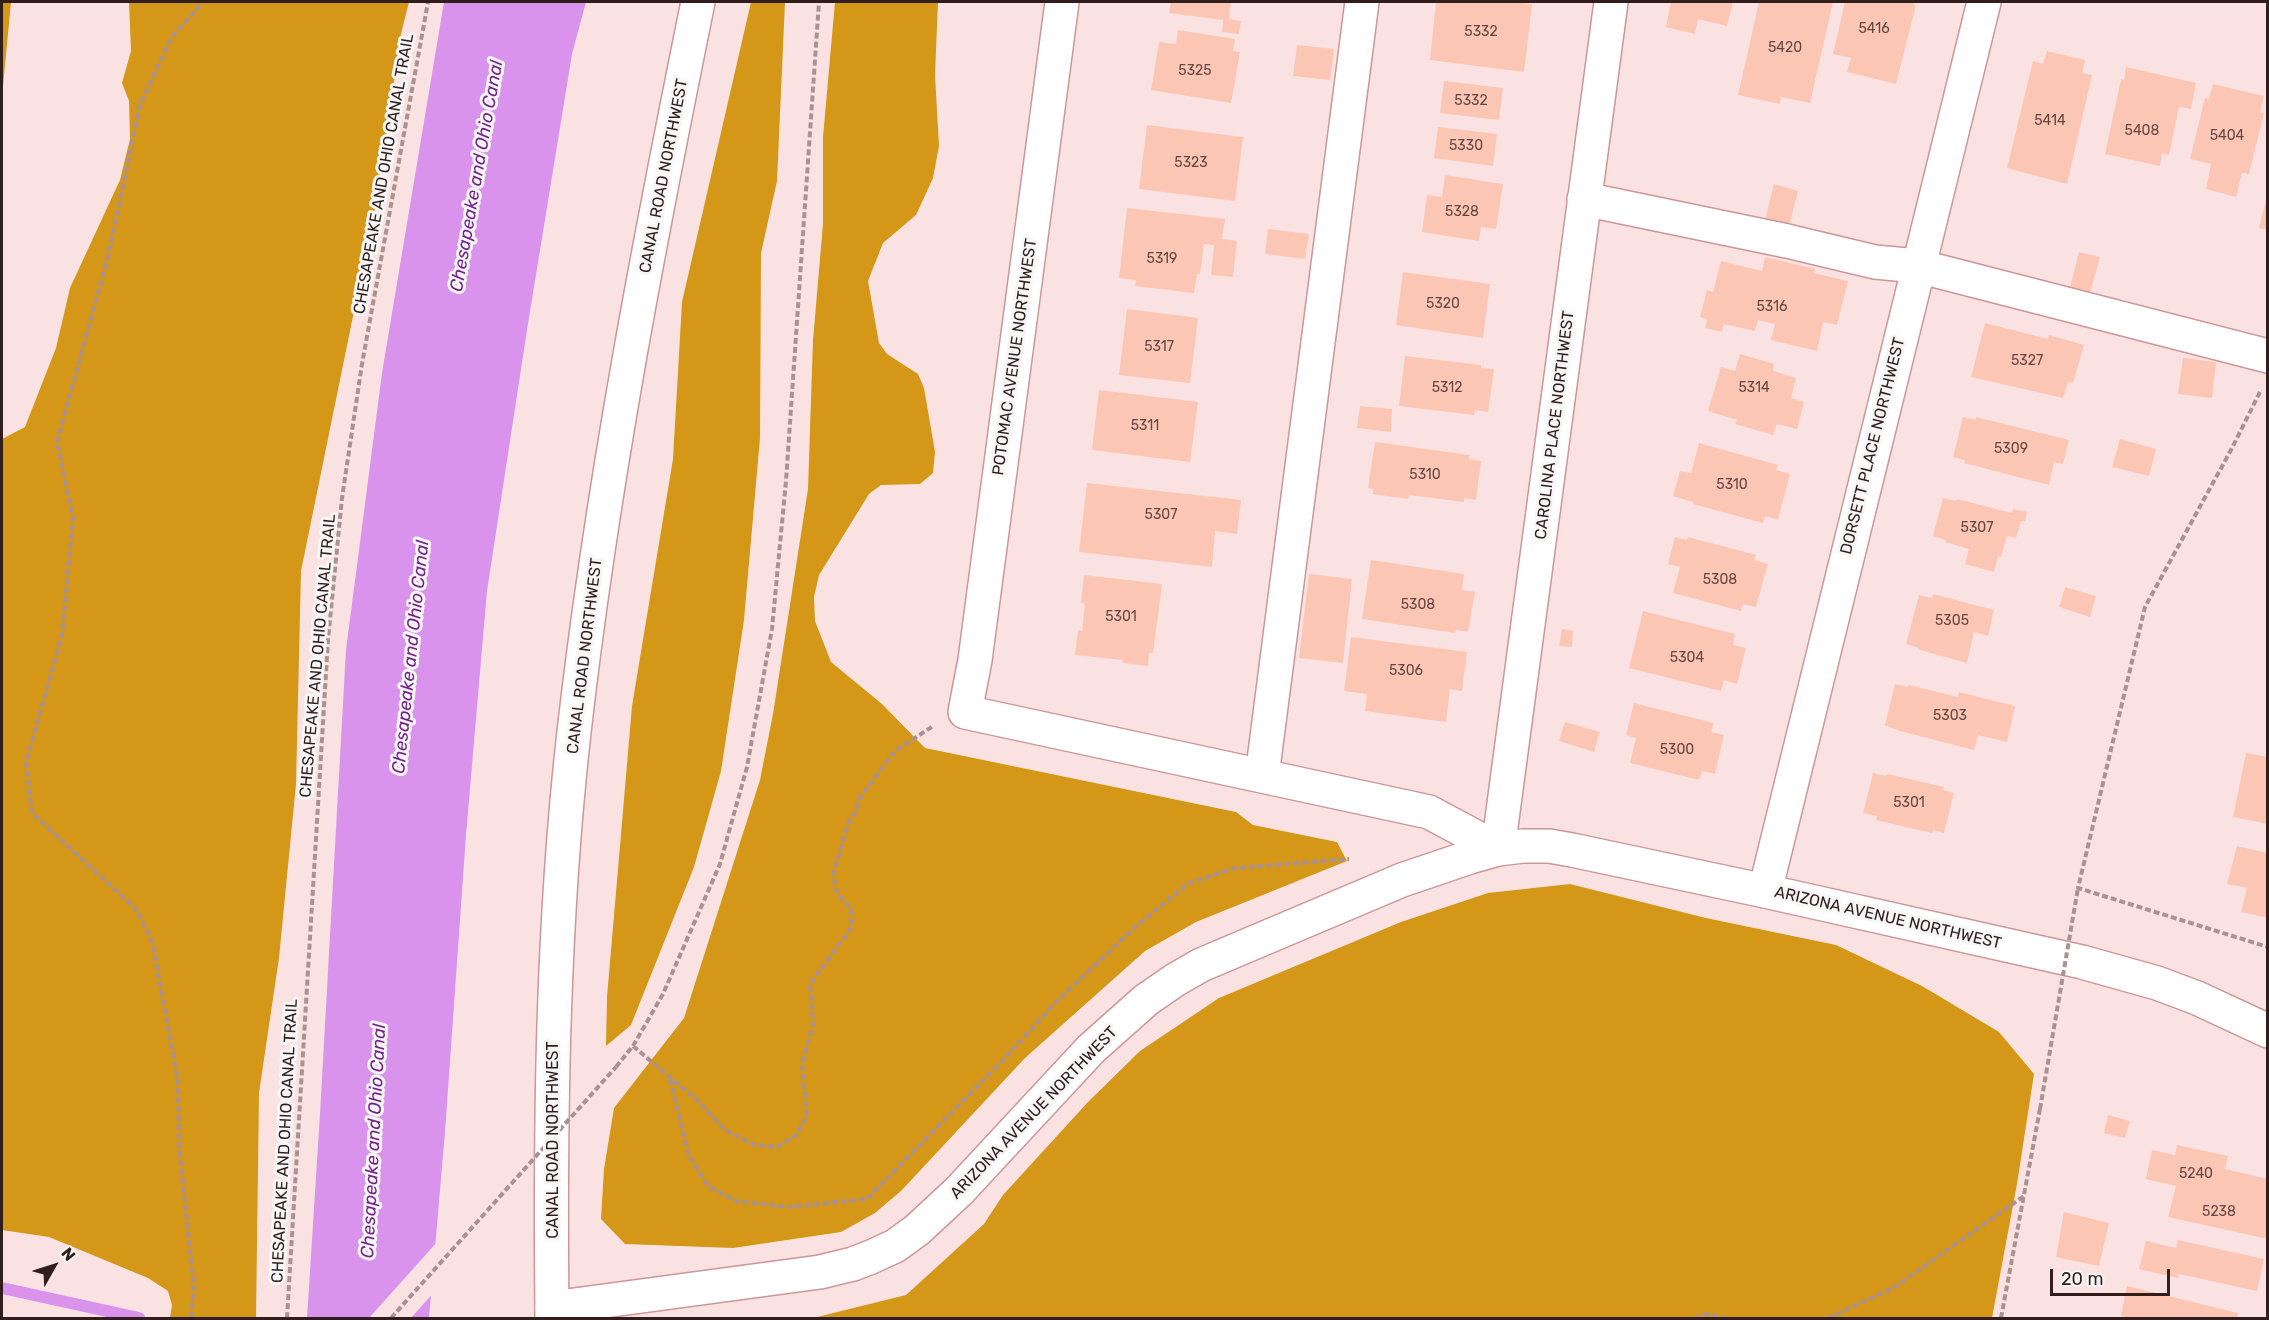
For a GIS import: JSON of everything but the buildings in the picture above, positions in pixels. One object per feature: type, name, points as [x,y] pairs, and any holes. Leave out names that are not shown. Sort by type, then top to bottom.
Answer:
[{"type":"main road","name":"CANAL ROAD NORTHWEST","points":[[552,1313],[556,973],[574,734],[593,584],[615,447],[671,135],[698,2]]},
{"type":"main road","name":"POTOMAC AVENUE NORTHWEST","points":[[953,716],[975,660],[1062,2]]},
{"type":"main road","points":[[1262,776],[1362,2]]},
{"type":"main road","name":"CAROLINA PLACE NORTHWEST","points":[[1498,849],[1611,2]]},
{"type":"main road","name":"DORSETT PLACE NORTHWEST","points":[[1765,891],[1984,2]]},
{"type":"main road","points":[[1584,199],[1787,241],[1875,262],[1918,266],[2265,371]]},
{"type":"main road","points":[[953,716],[1262,776],[1429,812],[1498,849]]},
{"type":"main road","name":"ARIZONA AVENUE NORTHWEST","points":[[552,1313],[820,1272],[853,1264],[895,1245],[917,1230],[959,1191],[1091,1049],[1146,1000],[1175,980],[1233,950],[1402,880],[1498,849],[1549,846],[1765,891],[2120,972],[2197,998],[2268,1031]]},
{"type":"path","points":[[191,1318],[194,1287],[180,1146],[178,1081],[152,941],[136,909],[32,813],[26,763],[62,635],[73,518],[57,442],[108,257],[140,105],[171,38],[203,2]]},
{"type":"path","name":"CHESAPEAKE AND OHIO CANAL TRAIL","points":[[287,1318],[328,640],[342,498],[362,364],[428,2]]},
{"type":"path","points":[[391,1318],[633,1046],[663,994],[720,864],[747,767],[772,629],[786,480],[819,2]]},
{"type":"path","points":[[2001,1318],[2078,888],[2145,606],[2231,450],[2265,371]]},
{"type":"path","points":[[633,1046],[698,1101],[725,1130],[755,1145],[777,1147],[796,1135],[807,1116],[802,1065],[813,1024],[810,984],[852,927],[851,909],[837,893],[833,875],[848,824],[856,812],[859,799],[894,752],[953,716]]},
{"type":"path","points":[[670,1079],[689,1156],[708,1186],[735,1201],[788,1207],[867,1200],[1058,1001],[1135,927],[1189,883],[1235,868],[1359,858]]},
{"type":"path","points":[[2078,888],[2268,947]]},
{"type":"path","points":[[1828,1318],[1893,1288],[2024,1196]]},
{"type":"path","points":[[1695,1318],[1706,1314],[1725,1318]]},
{"type":"shaded area","points":[[2,2],[11,2],[2,97]]},
{"type":"shaded area","points":[[129,2],[409,2],[400,38],[380,184],[301,571],[296,784],[279,958],[259,1093],[256,1318],[170,1318],[172,1305],[168,1291],[148,1278],[49,1237],[2,1230],[2,439],[25,427],[56,348],[70,288],[120,180],[130,139],[129,101],[122,83],[131,51]]},
{"type":"shaded area","points":[[751,2],[785,2],[777,181],[761,253],[760,438],[744,620],[721,771],[694,867],[631,1025],[606,1046],[607,997],[632,706],[673,459],[682,302]]},
{"type":"shaded area","points":[[835,2],[938,2],[935,75],[939,146],[933,178],[916,215],[883,243],[868,281],[879,343],[887,354],[918,374],[924,388],[935,452],[933,473],[920,484],[881,485],[869,494],[819,575],[814,597],[815,621],[831,662],[882,704],[925,748],[1236,812],[1253,825],[1337,842],[1347,861],[1196,922],[1145,951],[1025,1058],[901,1191],[875,1213],[841,1232],[733,1248],[625,1244],[601,1219],[604,1169],[614,1108],[684,1018],[760,780],[773,714],[808,489],[813,340],[823,224],[823,137]]},
{"type":"shaded area","points":[[1570,884],[1706,918],[1836,945],[1922,986],[1999,1032],[2034,1074],[2017,1184],[1992,1318],[813,1318],[906,1295],[984,1224],[1003,1195],[1088,1102],[1140,1051],[1219,998],[1401,922],[1488,893]]},
{"type":"water","name":"Chesapeake and Ohio Canal","points":[[444,2],[586,2],[572,54],[487,591],[429,1318],[307,1318],[346,650],[382,373]]},
{"type":"pier","points":[[438,1241],[434,1292],[411,1318],[369,1318]]},
{"type":"waterway","points":[[2,1288],[139,1318]]}]
